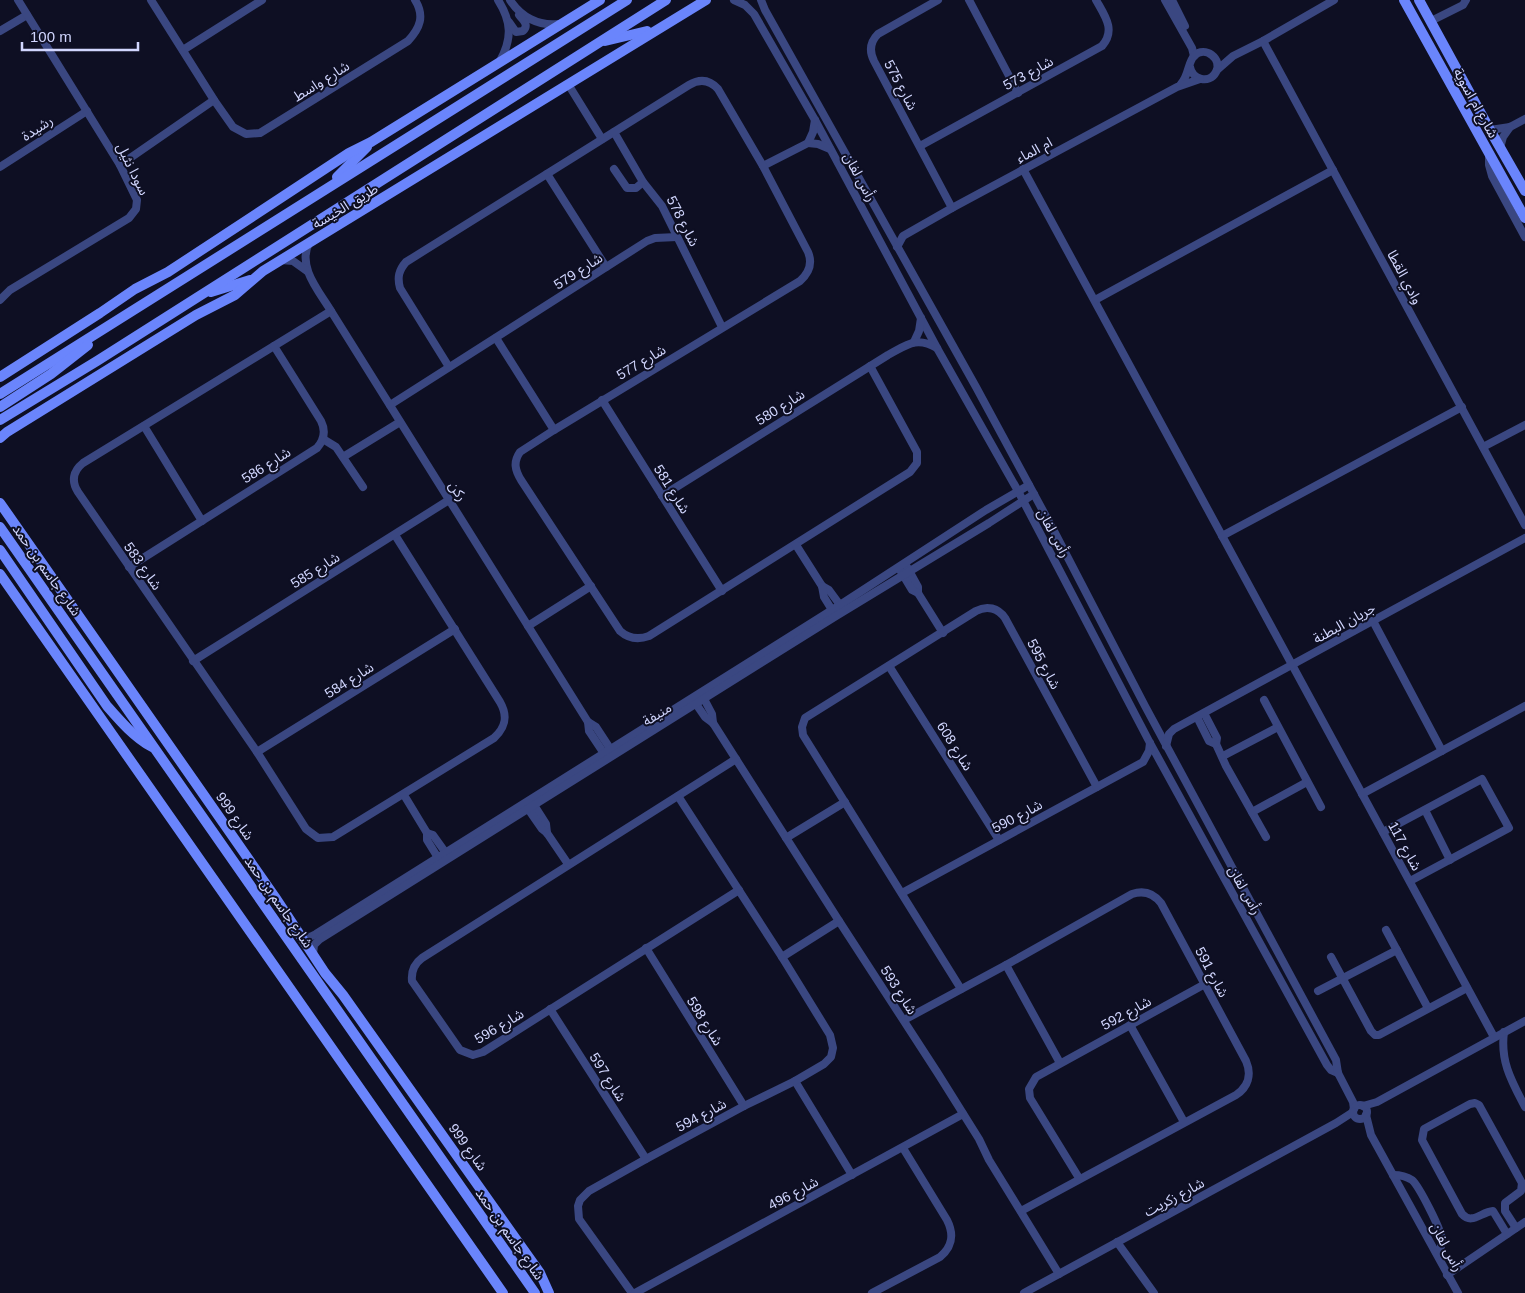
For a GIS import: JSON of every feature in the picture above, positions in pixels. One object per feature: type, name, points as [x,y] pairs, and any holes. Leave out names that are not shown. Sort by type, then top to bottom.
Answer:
[{"type":"main road","points":[[0,377],[100,314],[134,288],[168,272],[349,153],[371,142],[499,64],[600,0]]},
{"type":"main road","name":"طريق الخيسة","points":[[0,394],[627,0]]},
{"type":"main road","name":"طريق الخيسة","points":[[3,414],[97,361],[666,0]]},
{"type":"main road","name":"طريق الخيسة","points":[[0,438],[13,428],[196,315],[234,295],[251,280],[280,260],[707,0]]},
{"type":"main road","name":"شارع ام اسوية","points":[[1404,0],[1525,218]]},
{"type":"main road","name":"شارع ام اسوية","points":[[1419,0],[1525,192]]},
{"type":"main road","points":[[597,43],[657,29]]},
{"type":"main road","points":[[328,188],[371,142]]},
{"type":"main road","points":[[345,222],[361,192]]},
{"type":"main road","points":[[196,297],[251,280]]},
{"type":"main road","points":[[0,425],[3,414],[109,326]]},
{"type":"main road","points":[[0,388],[19,382]]},
{"type":"main road","name":"شارع 999","points":[[0,503],[275,897],[312,954],[540,1273],[549,1293]]},
{"type":"main road","name":"شارع جاسم بن حمد","points":[[0,527],[535,1293]]},
{"type":"main road","points":[[0,550],[108,706],[134,735],[155,749]]},
{"type":"main road","points":[[0,574],[503,1293]]},
{"type":"main road","points":[[63,619],[94,638]]},
{"type":"main road","points":[[254,891],[275,897]]},
{"type":"main road","points":[[350,1006],[352,1018],[350,1028]]},
{"type":"street","name":"سودا نثيل","points":[[0,300],[10,290],[133,215],[137,206],[136,196],[120,165],[18,0]]},
{"type":"street","name":"شارع واسط","points":[[151,0],[233,127],[238,132],[246,134],[260,133],[408,41],[415,34],[420,22],[420,11],[415,0]]},
{"type":"street","points":[[183,50],[262,0]]},
{"type":"street","points":[[498,0],[513,30],[516,32],[522,31],[526,26],[525,23],[512,3]]},
{"type":"street","name":"رأس لفان","points":[[734,0],[745,2],[762,25],[937,348],[1018,491],[1150,743],[1329,1068],[1338,1072]]},
{"type":"street","name":"رأس لفان","points":[[761,0],[1034,494],[1144,706],[1336,1060],[1338,1072],[1345,1087],[1458,1293]]},
{"type":"street","name":"شارع 575","points":[[938,0],[878,34],[872,42],[870,52],[952,208]]},
{"type":"street","points":[[969,0],[1018,93]]},
{"type":"street","name":"شارع 573","points":[[920,146],[1096,50],[1106,41],[1110,29],[1096,0]]},
{"type":"street","points":[[1165,0],[1193,49],[1194,56],[1186,78],[1177,88]]},
{"type":"street","points":[[1172,0],[1193,42],[1203,52],[1214,56],[1233,56]]},
{"type":"street","points":[[1190,67],[1193,74],[1200,79],[1208,79],[1233,56],[1334,0]]},
{"type":"street","points":[[1433,23],[1448,16],[1463,5],[1466,0]]},
{"type":"street","points":[[512,3],[522,15],[534,22],[551,25],[563,24]]},
{"type":"street","points":[[499,64],[509,40],[505,13]]},
{"type":"street","points":[[0,31],[27,14]]},
{"type":"street","name":"وادي القطا","points":[[1263,41],[1525,525]]},
{"type":"street","points":[[1194,56],[1203,52]]},
{"type":"street","points":[[1214,56],[1218,65],[1217,70]]},
{"type":"street","name":"ام الماء","points":[[903,236],[1177,88],[1200,79]]},
{"type":"street","name":"شارع 577","points":[[449,367],[400,288],[399,275],[401,268],[406,262],[688,85],[700,81],[708,81],[718,89],[763,166],[808,252],[810,267],[800,281],[602,400],[520,452],[516,457],[516,469],[521,480],[620,631],[630,638],[637,639],[649,636],[906,476],[917,463],[917,452],[870,366]]},
{"type":"street","points":[[568,84],[602,139]]},
{"type":"street","points":[[120,165],[214,100]]},
{"type":"street","name":"رشيدة","points":[[0,167],[87,111]]},
{"type":"street","points":[[1490,130],[1510,127],[1525,119]]},
{"type":"street","points":[[763,166],[808,142],[814,132],[815,120]]},
{"type":"street","points":[[1500,148],[1503,137],[1510,127]]},
{"type":"street","name":"شارع 578","points":[[614,132],[643,182],[662,206],[722,327]]},
{"type":"street","points":[[808,142],[831,150]]},
{"type":"street","points":[[1489,153],[1489,165],[1492,176],[1525,237]]},
{"type":"street","points":[[614,169],[627,188],[636,188],[643,182]]},
{"type":"street","name":"شارع 117","points":[[1024,169],[1494,1038]]},
{"type":"street","points":[[1095,300],[1333,170]]},
{"type":"street","points":[[547,174],[606,268]]},
{"type":"street","points":[[889,232],[903,236],[897,247]]},
{"type":"street","name":"شارع 579","points":[[390,405],[651,240],[677,237]]},
{"type":"street","name":"ركن","points":[[310,243],[307,248],[305,261],[309,273],[331,311],[588,722],[596,728],[609,754]]},
{"type":"street","name":"ركن","points":[[280,260],[293,261],[309,273]]},
{"type":"street","name":"شارع 583","points":[[331,311],[83,463],[79,466],[73,482],[129,567],[257,752],[306,829],[318,838],[333,837],[404,795],[494,738],[505,724],[503,707],[395,535]]},
{"type":"street","points":[[921,317],[919,331],[914,342],[924,342],[937,348]]},
{"type":"street","points":[[496,338],[554,430]]},
{"type":"street","name":"شارع 580","points":[[662,496],[870,366],[914,342]]},
{"type":"street","points":[[274,346],[322,422],[324,430],[323,439],[333,444],[364,487]]},
{"type":"street","name":"شارع 581","points":[[602,400],[722,591]]},
{"type":"street","points":[[1222,536],[1462,407]]},
{"type":"street","points":[[344,457],[400,422]]},
{"type":"street","points":[[1484,447],[1525,425]]},
{"type":"street","points":[[144,426],[202,521]]},
{"type":"street","name":"شارع 586","points":[[129,567],[317,448],[323,439]]},
{"type":"street","name":"منيفة","points":[[301,936],[313,936],[443,857],[904,569],[1029,485]]},
{"type":"street","name":"منيفة","points":[[702,696],[840,605],[989,523],[1034,494]]},
{"type":"street","name":"شارع 585","points":[[194,661],[449,500]]},
{"type":"street","name":"جريان البطنة","points":[[1174,729],[1293,666],[1525,538]]},
{"type":"street","points":[[796,545],[822,586],[824,598],[832,610]]},
{"type":"street","points":[[904,569],[918,587],[918,594],[943,633]]},
{"type":"street","points":[[528,626],[591,586]]},
{"type":"street","points":[[822,586],[828,590],[840,605]]},
{"type":"street","name":"شارع 595","points":[[961,989],[804,735],[803,722],[812,713],[983,608],[996,610],[1002,614],[1097,787]]},
{"type":"street","points":[[1372,621],[1442,751]]},
{"type":"street","name":"شارع 584","points":[[257,752],[454,628]]},
{"type":"street","name":"شارع 608","points":[[889,666],[999,840]]},
{"type":"street","name":"شارع 593","points":[[702,696],[712,714],[713,723]]},
{"type":"street","points":[[1264,700],[1321,807]]},
{"type":"street","name":"شارع 593","points":[[694,701],[705,717],[713,723],[904,1020],[979,1139],[989,1160],[1060,1274]]},
{"type":"street","points":[[1134,712],[1144,706]]},
{"type":"street","points":[[1362,794],[1525,706]]},
{"type":"street","points":[[1201,715],[1210,740],[1216,744],[1223,756],[1226,766],[1266,837]]},
{"type":"street","points":[[1223,756],[1278,727]]},
{"type":"street","points":[[1157,728],[1174,729]]},
{"type":"street","points":[[1166,746],[1169,734],[1174,729]]},
{"type":"street","points":[[1150,743],[1149,751],[1143,762],[1155,762],[1165,768]]},
{"type":"street","name":"شارع 596","points":[[736,759],[422,958],[414,965],[412,981],[460,1050],[468,1054],[483,1052],[739,890]]},
{"type":"street","name":"شارع 590","points":[[902,893],[1143,762]]},
{"type":"street","points":[[1383,832],[1482,779],[1509,828],[1410,882]]},
{"type":"street","points":[[1252,812],[1308,782]]},
{"type":"street","points":[[404,795],[426,832],[433,836],[443,857]]},
{"type":"street","name":"شارع 594","points":[[634,1293],[582,1224],[579,1218],[578,1206],[580,1200],[589,1191],[646,1159],[744,1106],[795,1081],[828,1061],[832,1053],[833,1043],[830,1035],[782,957],[678,796]]},
{"type":"street","points":[[786,838],[845,802]]},
{"type":"street","points":[[529,803],[546,824],[547,833],[568,864]]},
{"type":"street","points":[[1425,810],[1450,860]]},
{"type":"street","name":"منيفة","points":[[312,954],[314,945],[320,939],[443,857]]},
{"type":"street","name":"شارع 591","points":[[904,1020],[1128,896],[1143,892],[1154,896],[1161,903],[1246,1061],[1250,1074],[1246,1086],[1241,1091],[1021,1211]]},
{"type":"street","points":[[782,957],[839,921]]},
{"type":"street","points":[[1386,930],[1428,1008]]},
{"type":"street","name":"شارع 598","points":[[646,948],[744,1106]]},
{"type":"street","points":[[1318,991],[1397,950]]},
{"type":"street","points":[[1332,957],[1372,1033],[1375,1035],[1379,1035],[1467,988]]},
{"type":"street","points":[[1006,965],[1060,1063]]},
{"type":"street","name":"شارع 592","points":[[1080,1178],[1032,1102],[1029,1094],[1030,1085],[1036,1077],[1060,1063],[1205,984]]},
{"type":"street","name":"شارع 597","points":[[550,1009],[646,1159]]},
{"type":"street","name":"شارع زكريت","points":[[1024,1293],[1525,1021]]},
{"type":"street","points":[[1130,1025],[1184,1122]]},
{"type":"street","points":[[1504,1032],[1504,1051],[1508,1072],[1511,1082],[1525,1105]]},
{"type":"street","points":[[795,1081],[852,1175]]},
{"type":"street","points":[[1507,1234],[1493,1211],[1473,1219],[1469,1219],[1462,1214],[1422,1140],[1424,1129],[1470,1104],[1475,1103],[1479,1105],[1522,1183],[1521,1191],[1505,1203],[1505,1212],[1516,1228]]},
{"type":"street","name":"شارع 496","points":[[634,1293],[963,1114]]},
{"type":"street","points":[[872,1293],[940,1257],[951,1241],[951,1232],[947,1220],[903,1148]]},
{"type":"street","points":[[1393,1175],[1408,1178],[1419,1190],[1441,1234],[1442,1244],[1436,1254]]},
{"type":"street","points":[[1447,1275],[1525,1222]]},
{"type":"street","points":[[1117,1242],[1154,1293]]}]
